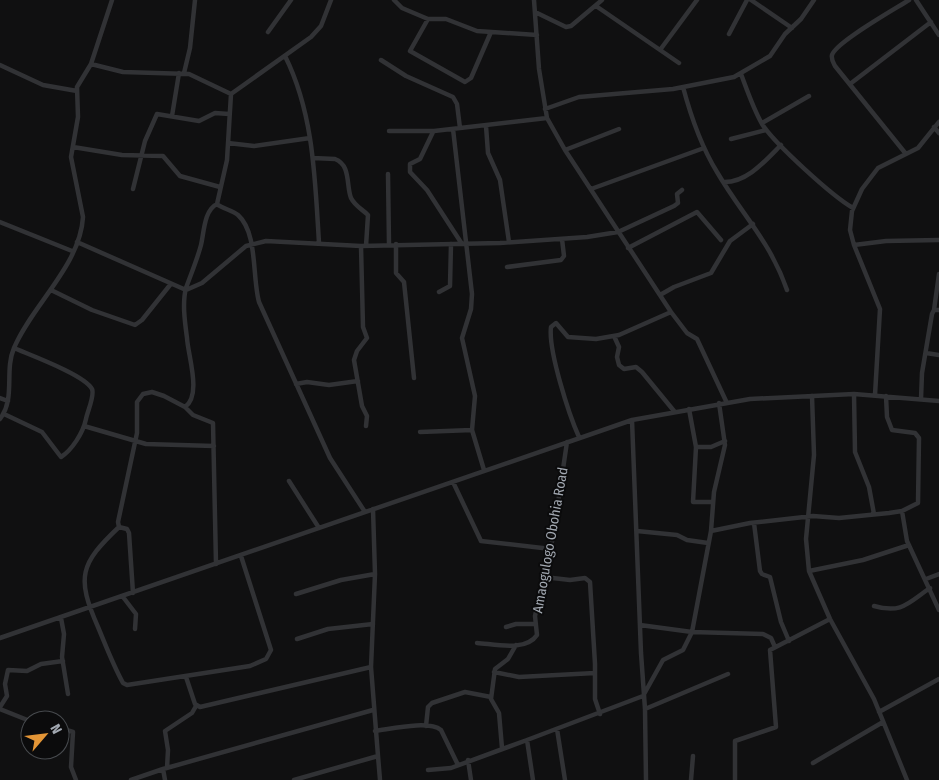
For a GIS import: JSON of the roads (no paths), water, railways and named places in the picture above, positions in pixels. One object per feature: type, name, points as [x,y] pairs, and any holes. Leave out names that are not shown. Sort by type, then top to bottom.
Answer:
[{"type":"street","points":[[0,419],[4,414],[8,401],[14,348],[52,290],[77,242],[83,217],[72,164],[78,117],[78,82],[91,64],[112,0]]},
{"type":"street","points":[[172,116],[181,73],[190,48],[195,0]]},
{"type":"street","points":[[268,32],[291,0]]},
{"type":"street","points":[[185,407],[191,399],[194,382],[186,337],[186,290],[201,245],[205,224],[211,208],[217,204],[225,168],[231,94],[318,30],[331,0]]},
{"type":"street","points":[[394,0],[402,8],[428,19],[446,19],[477,31],[537,35]]},
{"type":"street","points":[[534,0],[544,109],[547,118],[565,150],[671,312],[687,333],[697,339],[726,402]]},
{"type":"street","points":[[535,12],[566,27],[571,26],[602,0]]},
{"type":"street","points":[[660,50],[697,0]]},
{"type":"street","points":[[729,34],[749,0],[792,28]]},
{"type":"street","points":[[544,109],[579,97],[683,88],[741,74],[767,58],[801,19],[814,0]]},
{"type":"street","points":[[906,154],[835,66],[831,58],[832,54],[851,38],[909,0]]},
{"type":"street","points":[[916,0],[939,35]]},
{"type":"street","points":[[596,6],[679,63]]},
{"type":"street","points":[[428,19],[410,51],[466,82],[471,78],[491,32]]},
{"type":"street","points":[[850,84],[931,22]]},
{"type":"street","points":[[285,56],[298,82],[310,138],[319,243]]},
{"type":"street","points":[[381,60],[406,76],[453,97],[457,104],[460,128]]},
{"type":"street","points":[[91,64],[123,72],[181,73],[209,82],[231,94]]},
{"type":"street","points":[[0,65],[44,85],[77,91]]},
{"type":"street","points":[[741,74],[766,130],[838,199],[853,208]]},
{"type":"street","points":[[683,88],[704,148],[723,182],[753,224],[776,261],[787,290]]},
{"type":"street","points":[[762,123],[809,96]]},
{"type":"street","points":[[133,189],[141,157],[156,116],[160,114],[199,121],[215,113],[229,114]]},
{"type":"street","points":[[389,131],[434,131],[547,118]]},
{"type":"street","points":[[875,395],[880,309],[854,246],[850,230],[853,208],[862,189],[878,168],[918,148],[939,122]]},
{"type":"street","points":[[486,126],[488,153],[500,180],[509,242]]},
{"type":"street","points":[[565,150],[619,128]]},
{"type":"street","points":[[934,128],[939,134]]},
{"type":"street","points":[[453,129],[460,199],[468,244],[472,294],[471,309],[462,338],[475,396],[472,430],[484,470]]},
{"type":"street","points":[[731,140],[766,130]]},
{"type":"street","points":[[434,131],[430,134],[420,159],[410,164],[410,172],[427,190],[462,244]]},
{"type":"street","points":[[228,143],[254,146],[310,138]]},
{"type":"street","points":[[723,182],[739,180],[759,166],[781,145]]},
{"type":"street","points":[[73,147],[141,157],[163,156],[180,176],[220,187]]},
{"type":"street","points":[[591,189],[704,148]]},
{"type":"street","points":[[313,158],[335,159],[343,165],[349,179],[351,197],[355,204],[368,215],[363,246],[364,327],[367,338],[355,354],[362,406],[367,416],[366,426]]},
{"type":"street","points":[[388,174],[389,244]]},
{"type":"street","points":[[77,242],[186,290],[202,283],[238,252],[253,243],[282,241],[363,246],[389,244],[468,244],[598,236],[618,232],[676,205],[677,194],[682,190]]},
{"type":"street","points":[[217,204],[238,215],[253,243],[256,291],[259,302],[330,458],[365,512]]},
{"type":"street","points":[[628,248],[697,212],[721,240]]},
{"type":"street","points":[[0,222],[72,251]]},
{"type":"street","points":[[660,295],[674,286],[711,274],[730,241],[753,224]]},
{"type":"street","points":[[507,267],[561,260],[564,256],[562,239]]},
{"type":"street","points":[[854,246],[886,240],[939,240]]},
{"type":"street","points":[[396,244],[396,273],[404,282],[414,378]]},
{"type":"street","points":[[439,292],[450,286],[451,244]]},
{"type":"street","points":[[921,399],[921,380],[937,310],[939,274]]},
{"type":"street","points":[[52,290],[92,310],[135,325],[142,320],[170,284]]},
{"type":"street","points":[[579,438],[566,404],[553,350],[551,327],[556,323],[560,325],[565,334],[572,339],[596,339],[614,336],[641,327],[671,312]]},
{"type":"street","points":[[614,336],[619,348],[617,357],[619,365],[624,369],[636,367],[642,372],[674,411]]},
{"type":"street","points":[[4,414],[42,432],[61,457],[69,450],[84,426],[92,389],[66,371],[14,348]]},
{"type":"street","points":[[926,353],[939,355]]},
{"type":"street","points":[[296,384],[307,382],[329,386],[358,381]]},
{"type":"street","points":[[119,527],[118,522],[135,442],[137,402],[143,394],[157,393],[185,407],[193,415],[213,422],[216,564]]},
{"type":"street","points":[[854,394],[855,452],[869,487],[874,514]]},
{"type":"street","points":[[0,638],[133,594],[484,470],[632,420],[726,402],[812,396],[854,394],[939,401]]},
{"type":"street","points":[[812,396],[814,454],[806,539],[809,571],[830,619],[862,675],[907,780]]},
{"type":"street","points":[[711,531],[754,523],[809,517],[839,518],[902,511],[915,506],[920,499],[919,438],[915,433],[892,430],[887,417],[886,396]]},
{"type":"street","points":[[0,398],[8,401]]},
{"type":"street","points":[[428,770],[458,765],[600,714],[643,696],[663,660],[683,650],[692,632],[711,531],[713,502],[725,441],[720,403]]},
{"type":"street","points":[[689,408],[696,447],[693,502],[713,502]]},
{"type":"street","points":[[632,420],[645,709],[646,780]]},
{"type":"street","points":[[84,426],[135,442],[214,446]]},
{"type":"street","points":[[420,432],[472,430]]},
{"type":"street","points":[[696,447],[711,447],[725,441]]},
{"type":"street","name":"Amaogulogo Obohia Road","points":[[477,643],[516,645],[528,643],[537,635],[537,608],[551,548],[567,442]]},
{"type":"street","points":[[289,481],[319,528]]},
{"type":"street","points":[[453,482],[481,541],[551,548]]},
{"type":"street","points":[[373,509],[375,574],[371,667],[380,780]]},
{"type":"street","points":[[902,511],[904,533],[939,610]]},
{"type":"street","points":[[754,523],[760,570],[770,577],[781,622],[789,641]]},
{"type":"street","points":[[119,527],[127,529],[129,533],[133,594]]},
{"type":"street","points":[[119,527],[100,546],[89,562],[83,586],[90,608],[124,685],[252,666],[270,654],[271,650],[241,556]]},
{"type":"street","points":[[637,531],[677,535],[688,540],[708,543]]},
{"type":"street","points":[[809,571],[875,557],[909,546]]},
{"type":"street","points":[[296,594],[341,580],[375,574]]},
{"type":"street","points":[[926,579],[939,574]]},
{"type":"street","points":[[544,577],[570,580],[585,578],[589,580],[592,598],[595,699],[600,714]]},
{"type":"street","points":[[874,606],[888,610],[900,608],[930,588]]},
{"type":"street","points":[[123,597],[136,614],[135,629]]},
{"type":"street","points":[[61,618],[64,634],[63,661],[68,694]]},
{"type":"street","points":[[735,780],[735,741],[776,727],[770,654],[775,647],[830,619]]},
{"type":"street","points":[[297,639],[328,629],[373,624]]},
{"type":"street","points":[[506,627],[516,624],[536,624]]},
{"type":"street","points":[[640,625],[692,632],[763,634],[771,638],[775,647]]},
{"type":"street","points":[[502,748],[499,713],[491,697],[494,672],[508,659],[516,645]]},
{"type":"street","points":[[20,717],[0,708],[7,696],[5,684],[8,670],[27,671],[41,664],[63,661]]},
{"type":"street","points":[[196,706],[200,707],[236,700],[371,667]]},
{"type":"street","points":[[494,672],[519,677],[595,673]]},
{"type":"street","points":[[645,709],[728,674]]},
{"type":"street","points":[[165,780],[168,750],[165,731],[192,713],[196,706],[186,677]]},
{"type":"street","points":[[879,712],[939,679]]},
{"type":"street","points":[[426,726],[428,707],[432,703],[465,692],[491,697]]},
{"type":"street","points":[[131,780],[165,768],[373,710]]},
{"type":"street","points":[[813,763],[883,722]]},
{"type":"street","points":[[375,731],[426,726],[441,730],[458,765]]},
{"type":"street","points":[[557,729],[565,780]]},
{"type":"street","points":[[70,731],[73,732],[71,767],[76,780]]},
{"type":"street","points":[[527,740],[533,780]]},
{"type":"street","points":[[294,780],[378,756]]},
{"type":"street","points":[[691,780],[693,756]]},
{"type":"street","points":[[468,760],[472,780]]}]
